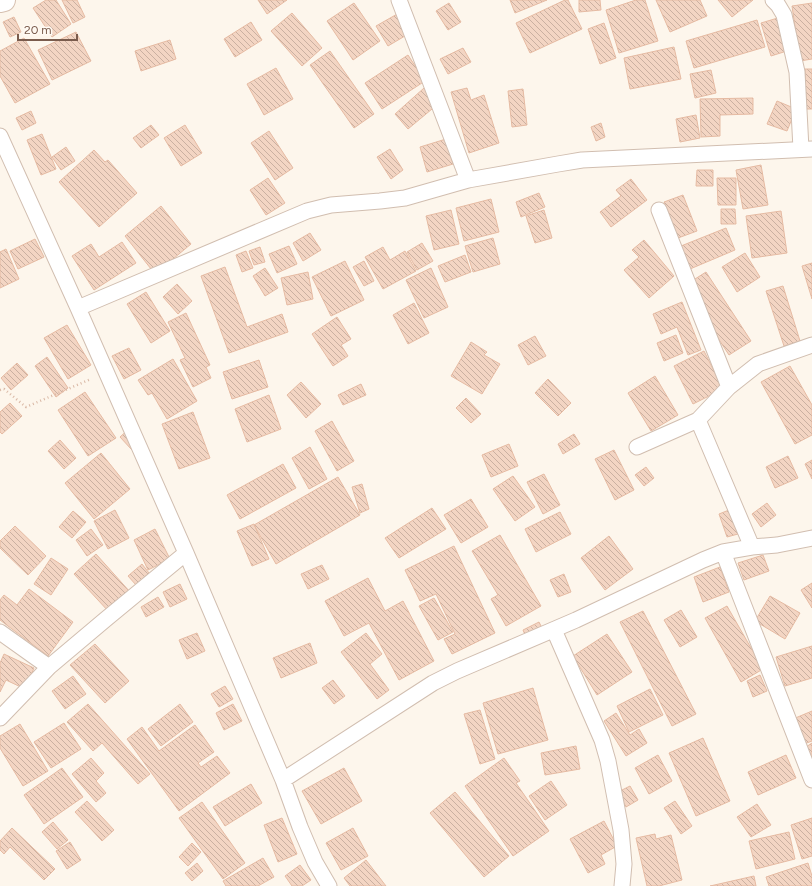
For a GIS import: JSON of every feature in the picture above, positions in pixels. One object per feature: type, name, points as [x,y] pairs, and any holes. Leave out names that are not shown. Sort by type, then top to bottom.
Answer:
[{"type":"street","points":[[0,1],[4,0]]},
{"type":"street","points":[[399,0],[468,180]]},
{"type":"street","points":[[78,308],[307,211],[330,205],[405,198],[468,180],[582,160],[807,149],[797,72],[784,15],[773,0]]},
{"type":"street","points":[[0,136],[107,372],[283,780],[300,827],[315,862],[329,886]]},
{"type":"street","points":[[659,210],[729,387]]},
{"type":"street","points":[[637,447],[698,420],[729,387],[758,364],[812,345]]},
{"type":"street","points":[[698,420],[752,547]]},
{"type":"street","points":[[283,780],[433,684],[457,671],[554,630],[723,552],[752,547],[777,545],[812,538]]},
{"type":"street","points":[[723,552],[812,780]]},
{"type":"street","points":[[0,718],[49,667],[186,553]]},
{"type":"street","points":[[554,630],[602,740],[608,761],[621,830],[624,864],[622,886]]},
{"type":"street","points":[[0,632],[49,667]]},
{"type":"path","points":[[0,390],[4,389],[26,407],[107,372]]},
{"type":"building","points":[[46,0],[56,0],[71,24],[52,37],[33,8]]},
{"type":"building","points":[[62,0],[77,0],[85,17],[73,23]]},
{"type":"building","points":[[258,0],[287,0],[267,14]]},
{"type":"building","points":[[510,0],[547,0],[515,13]]},
{"type":"building","points":[[565,0],[568,0],[582,29],[530,53],[516,23]]},
{"type":"building","points":[[579,0],[600,0],[601,10],[579,12]]},
{"type":"building","points":[[636,0],[645,0],[658,41],[619,53],[606,10]]},
{"type":"building","points":[[656,0],[700,0],[707,16],[670,32]]},
{"type":"building","points":[[718,0],[753,0],[732,17]]},
{"type":"building","points":[[354,3],[380,41],[353,60],[327,21]]},
{"type":"building","points":[[449,3],[461,22],[448,30],[436,11]]},
{"type":"building","points":[[812,3],[812,59],[800,61],[792,6]]},
{"type":"building","points":[[292,13],[322,48],[302,66],[271,31]]},
{"type":"building","points":[[399,13],[410,33],[388,46],[376,26]]},
{"type":"building","points":[[14,17],[21,32],[10,37],[3,22]]},
{"type":"building","points":[[781,17],[790,50],[771,56],[761,23]]},
{"type":"building","points":[[757,20],[765,47],[694,68],[686,41]]},
{"type":"building","points":[[251,22],[262,40],[235,57],[224,39]]},
{"type":"building","points":[[604,23],[616,58],[600,64],[588,29]]},
{"type":"building","points":[[76,32],[91,61],[52,80],[38,50]]},
{"type":"building","points":[[24,38],[50,84],[15,103],[0,76],[0,51]]},
{"type":"building","points":[[170,40],[176,59],[141,71],[135,51]]},
{"type":"building","points":[[674,47],[681,79],[630,89],[624,58]]},
{"type":"building","points":[[463,48],[471,62],[448,74],[440,59]]},
{"type":"building","points":[[330,51],[374,114],[354,128],[310,65]]},
{"type":"building","points":[[408,55],[425,81],[382,109],[365,83]]},
{"type":"building","points":[[276,68],[293,99],[264,115],[247,84]]},
{"type":"building","points":[[805,69],[812,69],[812,109],[806,109]]},
{"type":"building","points":[[711,70],[716,93],[695,98],[690,74]]},
{"type":"building","points":[[424,88],[438,104],[408,129],[395,114]]},
{"type":"building","points":[[467,88],[471,100],[484,95],[499,143],[469,153],[451,92]]},
{"type":"building","points":[[523,89],[527,125],[512,127],[508,91]]},
{"type":"building","points":[[753,98],[753,114],[720,115],[720,136],[701,137],[700,99]]},
{"type":"building","points":[[777,101],[796,109],[787,131],[767,124]]},
{"type":"building","points":[[31,111],[36,123],[22,130],[16,118]]},
{"type":"building","points":[[696,115],[700,138],[680,142],[676,119]]},
{"type":"building","points":[[601,123],[605,137],[596,141],[591,127]]},
{"type":"building","points":[[151,125],[159,135],[141,148],[133,138]]},
{"type":"building","points":[[185,125],[202,153],[181,166],[164,138]]},
{"type":"building","points":[[269,131],[293,168],[275,180],[251,143]]},
{"type":"building","points":[[42,134],[56,169],[41,175],[27,140]]},
{"type":"building","points":[[446,139],[453,164],[427,172],[420,147]]},
{"type":"building","points":[[66,147],[75,161],[61,170],[52,157]]},
{"type":"building","points":[[390,149],[403,170],[391,179],[377,157]]},
{"type":"building","points":[[94,150],[105,162],[108,160],[137,193],[99,227],[59,182]]},
{"type":"building","points":[[761,165],[768,205],[743,209],[736,170]]},
{"type":"building","points":[[697,170],[713,170],[713,186],[696,186]]},
{"type":"building","points":[[268,178],[285,203],[266,215],[250,190]]},
{"type":"building","points":[[717,178],[736,178],[736,205],[718,205]]},
{"type":"building","points":[[631,179],[647,200],[611,227],[600,212],[621,196],[616,190]]},
{"type":"building","points":[[539,193],[545,207],[521,217],[516,202]]},
{"type":"building","points":[[683,195],[697,231],[678,238],[664,202]]},
{"type":"building","points":[[491,199],[499,232],[464,241],[456,208]]},
{"type":"building","points":[[161,206],[191,244],[155,274],[125,236]]},
{"type":"building","points":[[721,209],[735,209],[736,224],[721,224]]},
{"type":"building","points":[[451,210],[459,244],[434,250],[426,216]]},
{"type":"building","points":[[544,210],[552,238],[535,243],[526,216]]},
{"type":"building","points":[[781,211],[787,253],[752,258],[746,216]]},
{"type":"building","points":[[726,228],[735,250],[690,269],[681,246]]},
{"type":"building","points":[[310,233],[321,250],[303,261],[293,243]]},
{"type":"building","points":[[493,238],[500,264],[473,272],[465,246]]},
{"type":"building","points":[[35,239],[44,257],[18,269],[10,251]]},
{"type":"building","points":[[644,240],[674,276],[649,298],[624,270],[639,257],[632,250]]},
{"type":"building","points":[[122,242],[136,263],[94,290],[72,256],[91,244],[99,257]]},
{"type":"building","points":[[422,243],[433,261],[417,270],[407,252]]},
{"type":"building","points":[[289,246],[297,264],[277,273],[269,254]]},
{"type":"building","points":[[260,247],[265,262],[254,265],[249,251]]},
{"type":"building","points":[[383,247],[390,260],[405,251],[416,271],[383,289],[365,257]]},
{"type":"building","points":[[6,249],[19,279],[0,288],[0,252]]},
{"type":"building","points":[[246,251],[253,268],[242,272],[236,255]]},
{"type":"building","points":[[745,253],[760,277],[737,292],[722,267]]},
{"type":"building","points":[[465,255],[471,272],[445,282],[438,266]]},
{"type":"building","points":[[345,261],[364,300],[331,316],[312,277]]},
{"type":"building","points":[[364,261],[374,281],[364,286],[353,267]]},
{"type":"building","points":[[812,263],[812,299],[802,266]]},
{"type":"building","points":[[225,267],[247,327],[282,314],[288,332],[229,353],[201,276]]},
{"type":"building","points":[[265,268],[278,288],[265,296],[253,276]]},
{"type":"building","points":[[431,268],[448,307],[424,318],[406,280]]},
{"type":"building","points":[[308,272],[313,299],[287,305],[281,278]]},
{"type":"building","points":[[706,272],[751,341],[729,355],[684,286]]},
{"type":"building","points":[[177,284],[192,301],[178,314],[163,297]]},
{"type":"building","points":[[783,286],[800,341],[784,346],[766,291]]},
{"type":"building","points":[[146,292],[170,331],[151,343],[127,304]]},
{"type":"building","points":[[682,302],[701,350],[688,355],[677,327],[661,334],[653,314]]},
{"type":"building","points":[[414,303],[429,333],[408,344],[393,315]]},
{"type":"building","points":[[186,313],[210,365],[206,367],[211,378],[193,387],[180,360],[185,358],[168,322]]},
{"type":"building","points":[[337,317],[351,339],[341,345],[348,356],[333,366],[312,334]]},
{"type":"building","points":[[67,325],[91,365],[68,379],[44,338]]},
{"type":"building","points":[[676,335],[683,353],[664,361],[657,343]]},
{"type":"building","points":[[535,336],[546,356],[528,365],[518,345]]},
{"type":"building","points":[[471,342],[487,352],[484,355],[500,364],[482,394],[451,376]]},
{"type":"building","points":[[129,348],[141,370],[124,379],[112,356]]},
{"type":"building","points":[[704,351],[723,389],[693,404],[674,366]]},
{"type":"building","points":[[47,357],[68,388],[56,397],[35,366]]},
{"type":"building","points":[[173,359],[197,401],[167,419],[152,393],[148,395],[138,380]]},
{"type":"building","points":[[259,360],[268,387],[232,399],[223,372]]},
{"type":"building","points":[[17,363],[28,375],[11,390],[1,378]]},
{"type":"building","points":[[790,366],[812,405],[812,435],[795,444],[761,382]]},
{"type":"building","points":[[655,376],[678,415],[651,431],[628,393]]},
{"type":"building","points":[[548,379],[571,403],[558,416],[535,393]]},
{"type":"building","points":[[301,382],[321,404],[306,418],[287,395]]},
{"type":"building","points":[[361,384],[366,395],[343,405],[338,395]]},
{"type":"building","points":[[85,392],[116,438],[88,456],[58,410]]},
{"type":"building","points":[[269,395],[281,429],[247,442],[235,409]]},
{"type":"building","points":[[466,398],[481,414],[471,423],[456,408]]},
{"type":"building","points":[[10,403],[22,416],[2,434],[0,432],[0,412]]},
{"type":"building","points":[[193,412],[210,458],[179,469],[162,424]]},
{"type":"building","points":[[332,421],[354,461],[337,471],[315,431]]},
{"type":"building","points":[[131,427],[143,440],[132,450],[120,437]]},
{"type":"building","points":[[574,434],[580,444],[563,454],[558,444]]},
{"type":"building","points":[[60,440],[76,458],[64,469],[48,451]]},
{"type":"building","points":[[509,444],[518,466],[491,477],[482,455]]},
{"type":"building","points":[[310,447],[327,479],[309,489],[292,458]]},
{"type":"building","points":[[614,450],[634,490],[615,500],[595,459]]},
{"type":"building","points":[[101,453],[130,489],[94,519],[65,483]]},
{"type":"building","points":[[788,456],[798,478],[775,488],[766,467]]},
{"type":"building","points":[[812,460],[812,479],[805,464]]},
{"type":"building","points":[[283,464],[296,488],[240,519],[227,495]]},
{"type":"building","points":[[646,467],[654,478],[644,486],[635,475]]},
{"type":"building","points":[[544,474],[560,505],[543,514],[527,482]]},
{"type":"building","points":[[513,476],[535,507],[515,521],[493,489]]},
{"type":"building","points":[[338,477],[360,515],[276,564],[254,525]]},
{"type":"building","points":[[362,484],[369,509],[360,513],[352,487]]},
{"type":"building","points":[[471,499],[488,527],[461,543],[444,515]]},
{"type":"building","points":[[767,503],[776,515],[761,527],[752,514]]},
{"type":"building","points":[[432,508],[446,529],[399,558],[385,538]]},
{"type":"building","points":[[115,510],[129,538],[108,549],[94,521]]},
{"type":"building","points":[[729,510],[738,534],[727,537],[719,514]]},
{"type":"building","points":[[73,511],[86,522],[72,538],[59,527]]},
{"type":"building","points":[[560,512],[571,534],[536,552],[525,529]]},
{"type":"building","points":[[254,524],[269,559],[252,566],[237,531]]},
{"type":"building","points":[[15,526],[46,556],[28,575],[0,548],[0,541]]},
{"type":"building","points":[[91,529],[103,545],[87,556],[76,540]]},
{"type":"building","points":[[155,529],[170,559],[148,570],[134,540]]},
{"type":"building","points":[[500,535],[541,606],[506,626],[491,599],[498,595],[472,551]]},
{"type":"building","points":[[609,536],[633,569],[605,590],[581,558]]},
{"type":"building","points":[[454,546],[495,633],[452,654],[444,639],[455,634],[436,594],[420,601],[405,570]]},
{"type":"building","points":[[96,554],[131,593],[109,612],[74,574]]},
{"type":"building","points":[[763,555],[769,571],[744,580],[738,563]]},
{"type":"building","points":[[51,558],[68,569],[51,595],[34,584]]},
{"type":"building","points":[[142,564],[149,573],[136,585],[128,576]]},
{"type":"building","points":[[322,565],[329,579],[308,589],[301,574]]},
{"type":"building","points":[[720,567],[729,592],[703,602],[694,577]]},
{"type":"building","points":[[564,574],[571,592],[558,597],[550,580]]},
{"type":"building","points":[[368,578],[385,611],[403,601],[434,661],[399,680],[369,623],[344,636],[325,601]]},
{"type":"building","points":[[812,583],[812,608],[801,590]]},
{"type":"building","points":[[180,584],[187,599],[170,607],[163,592]]},
{"type":"building","points":[[29,589],[73,622],[48,656],[0,620],[0,600],[4,595],[17,605]]},
{"type":"building","points":[[770,596],[800,613],[785,639],[755,621]]},
{"type":"building","points":[[158,597],[164,607],[146,617],[141,607]]},
{"type":"building","points":[[434,598],[453,632],[438,640],[419,606]]},
{"type":"building","points":[[727,606],[763,669],[741,682],[705,618]]},
{"type":"building","points":[[681,610],[697,637],[680,647],[664,620]]},
{"type":"building","points":[[643,611],[696,714],[672,726],[620,622]]},
{"type":"building","points":[[539,622],[545,634],[528,642],[523,630]]},
{"type":"building","points":[[197,633],[205,651],[187,659],[179,640]]},
{"type":"building","points":[[366,633],[382,654],[370,664],[389,690],[377,699],[341,652]]},
{"type":"building","points":[[607,634],[632,672],[597,695],[573,656]]},
{"type":"building","points":[[310,643],[317,663],[281,678],[273,658]]},
{"type":"building","points":[[95,644],[129,681],[105,703],[70,665]]},
{"type":"building","points":[[812,646],[812,678],[785,686],[776,657]]},
{"type":"building","points":[[4,654],[34,668],[25,689],[6,680],[0,692],[0,663]]},
{"type":"building","points":[[760,675],[767,691],[753,697],[747,681]]},
{"type":"building","points":[[73,676],[86,694],[65,709],[52,691]]},
{"type":"building","points":[[333,680],[345,696],[334,704],[322,688]]},
{"type":"building","points":[[225,686],[233,699],[219,707],[211,694]]},
{"type":"building","points":[[533,688],[548,740],[498,754],[483,703]]},
{"type":"building","points":[[650,689],[663,715],[629,732],[617,706]]},
{"type":"building","points":[[88,704],[150,774],[138,784],[102,743],[93,751],[67,722]]},
{"type":"building","points":[[180,704],[193,722],[161,746],[148,729]]},
{"type":"building","points":[[233,704],[242,721],[224,730],[216,713]]},
{"type":"building","points":[[480,710],[495,759],[480,764],[464,714]]},
{"type":"building","points":[[812,711],[812,741],[804,744],[793,719]]},
{"type":"building","points":[[616,713],[630,735],[639,729],[647,743],[626,756],[604,721]]},
{"type":"building","points":[[64,723],[81,749],[51,768],[34,742]]},
{"type":"building","points":[[20,724],[48,771],[23,786],[0,748],[0,736]]},
{"type":"building","points":[[195,725],[214,752],[198,763],[201,767],[217,756],[230,773],[179,811],[127,739],[142,727],[159,751]]},
{"type":"building","points":[[703,738],[730,801],[696,816],[669,753]]},
{"type":"building","points":[[812,743],[812,758],[811,759],[803,749]]},
{"type":"building","points":[[576,746],[580,769],[545,775],[541,753]]},
{"type":"building","points":[[658,755],[672,781],[649,794],[635,768]]},
{"type":"building","points":[[786,755],[796,778],[758,795],[748,772]]},
{"type":"building","points":[[91,758],[104,773],[96,781],[106,793],[96,802],[72,774]]},
{"type":"building","points":[[504,758],[520,781],[516,783],[549,831],[513,856],[465,786]]},
{"type":"building","points":[[62,768],[83,797],[44,824],[24,795]]},
{"type":"building","points":[[344,768],[362,801],[321,824],[302,791]]},
{"type":"building","points":[[551,781],[567,805],[545,820],[529,796]]},
{"type":"building","points":[[251,784],[262,803],[225,826],[213,807]]},
{"type":"building","points":[[630,786],[638,800],[626,807],[618,792]]},
{"type":"building","points":[[455,792],[509,856],[484,877],[430,813]]},
{"type":"building","points":[[87,801],[114,830],[102,841],[75,812]]},
{"type":"building","points":[[675,801],[692,826],[681,834],[664,808]]},
{"type":"building","points":[[202,802],[245,863],[223,879],[179,818]]},
{"type":"building","points":[[757,804],[771,825],[751,837],[737,817]]},
{"type":"building","points":[[282,818],[297,854],[278,862],[264,825]]},
{"type":"building","points":[[812,818],[812,856],[802,859],[791,825]]},
{"type":"building","points":[[604,821],[617,846],[601,855],[605,864],[588,873],[570,839]]},
{"type":"building","points":[[53,822],[68,840],[57,849],[42,832]]},
{"type":"building","points":[[12,828],[55,869],[44,880],[10,847],[4,854],[0,850],[0,841]]},
{"type":"building","points":[[353,828],[368,856],[341,870],[326,843]]},
{"type":"building","points":[[789,832],[795,859],[756,869],[749,841]]},
{"type":"building","points":[[655,834],[656,839],[671,835],[682,880],[659,886],[647,886],[636,838]]},
{"type":"building","points":[[70,842],[81,860],[67,869],[56,851]]},
{"type":"building","points":[[192,843],[201,852],[188,866],[179,857]]},
{"type":"building","points":[[263,858],[274,877],[258,886],[226,886],[223,881]]},
{"type":"building","points":[[366,860],[386,886],[350,886],[344,878]]},
{"type":"building","points":[[197,863],[203,871],[192,881],[185,873]]},
{"type":"building","points":[[808,863],[812,876],[812,886],[769,886],[766,877]]},
{"type":"building","points":[[300,865],[311,880],[302,886],[292,886],[285,876]]},
{"type":"building","points":[[754,876],[756,886],[710,886]]}]
